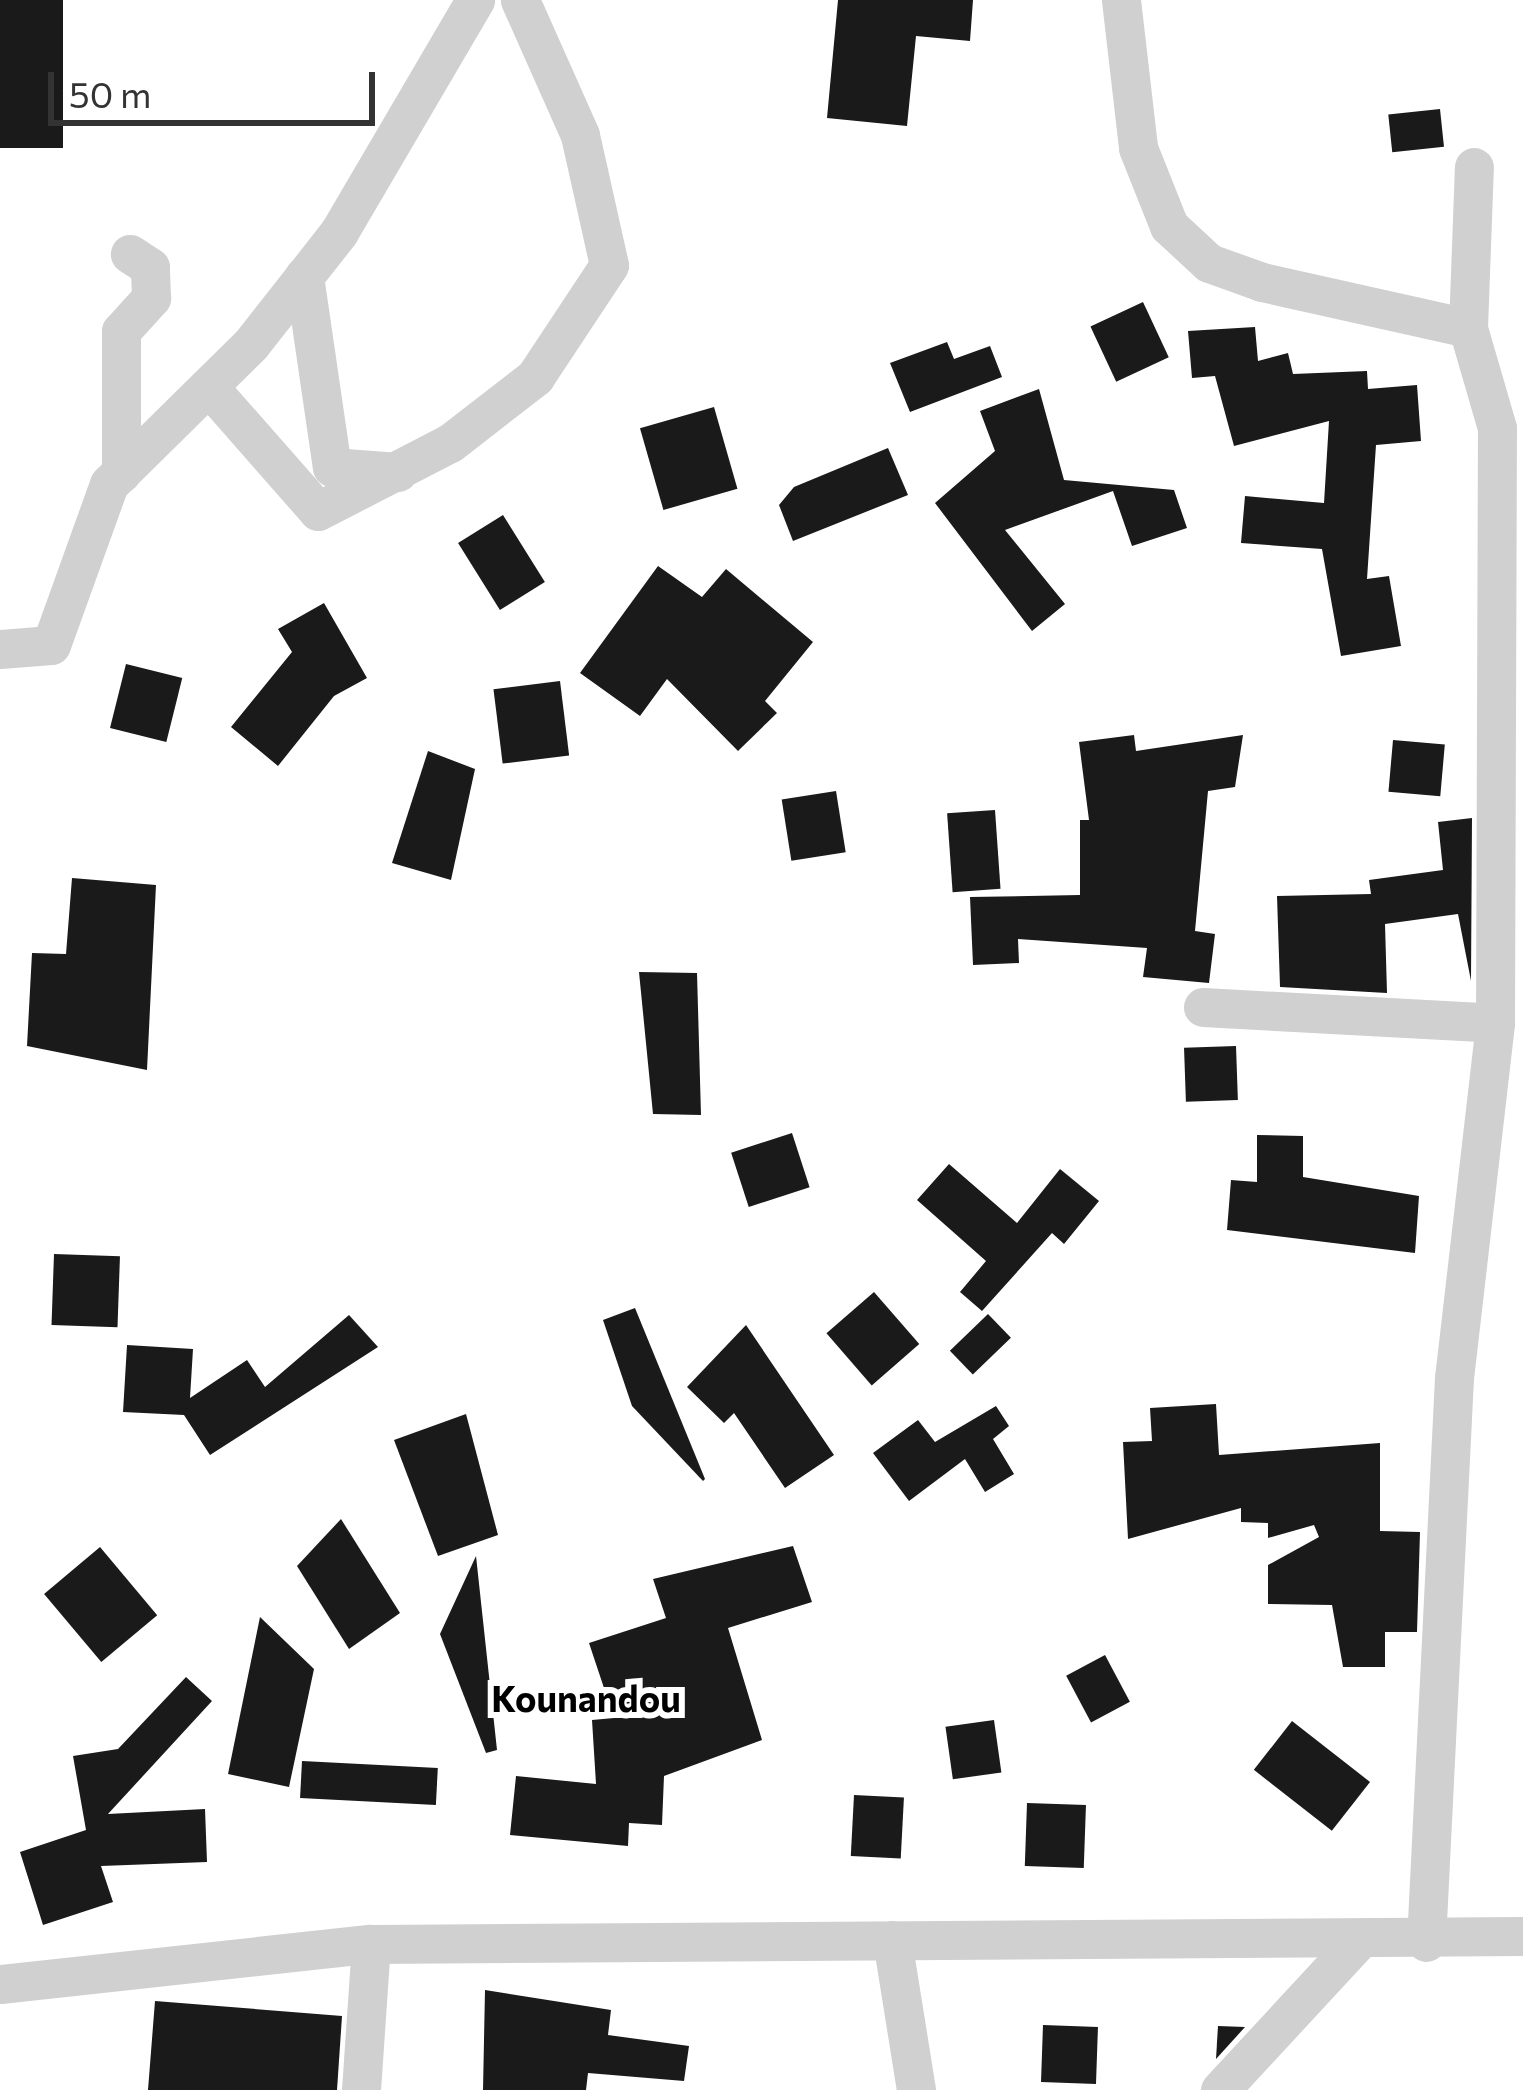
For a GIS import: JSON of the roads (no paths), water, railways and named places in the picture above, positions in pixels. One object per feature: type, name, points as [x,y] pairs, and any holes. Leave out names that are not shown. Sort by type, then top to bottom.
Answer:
[{"type":"street","points":[[122,473],[209,387],[304,276],[476,0]]},
{"type":"street","points":[[209,387],[318,512],[398,472],[535,377],[609,265],[580,135],[520,0]]},
{"type":"street","points":[[1121,0],[1138,148],[1169,226],[1210,263],[1262,282],[1468,328]]},
{"type":"street","points":[[1426,1942],[1454,1378],[1495,1024],[1497,428],[1468,328],[1474,167]]},
{"type":"street","points":[[0,649],[51,645],[122,473],[121,331],[151,298],[149,267],[130,254]]},
{"type":"street","points":[[304,276],[332,467],[398,472]]},
{"type":"street","points":[[1203,1006],[1495,1024]]},
{"type":"street","points":[[0,1984],[370,1944],[1426,1942],[1523,1936]]},
{"type":"street","points":[[892,1940],[916,2090]]},
{"type":"street","points":[[1220,2090],[1357,1942]]},
{"type":"street","points":[[361,2090],[370,1944]]},
{"type":"district","name":"Kounandou","points":[[586,1698]]}]
